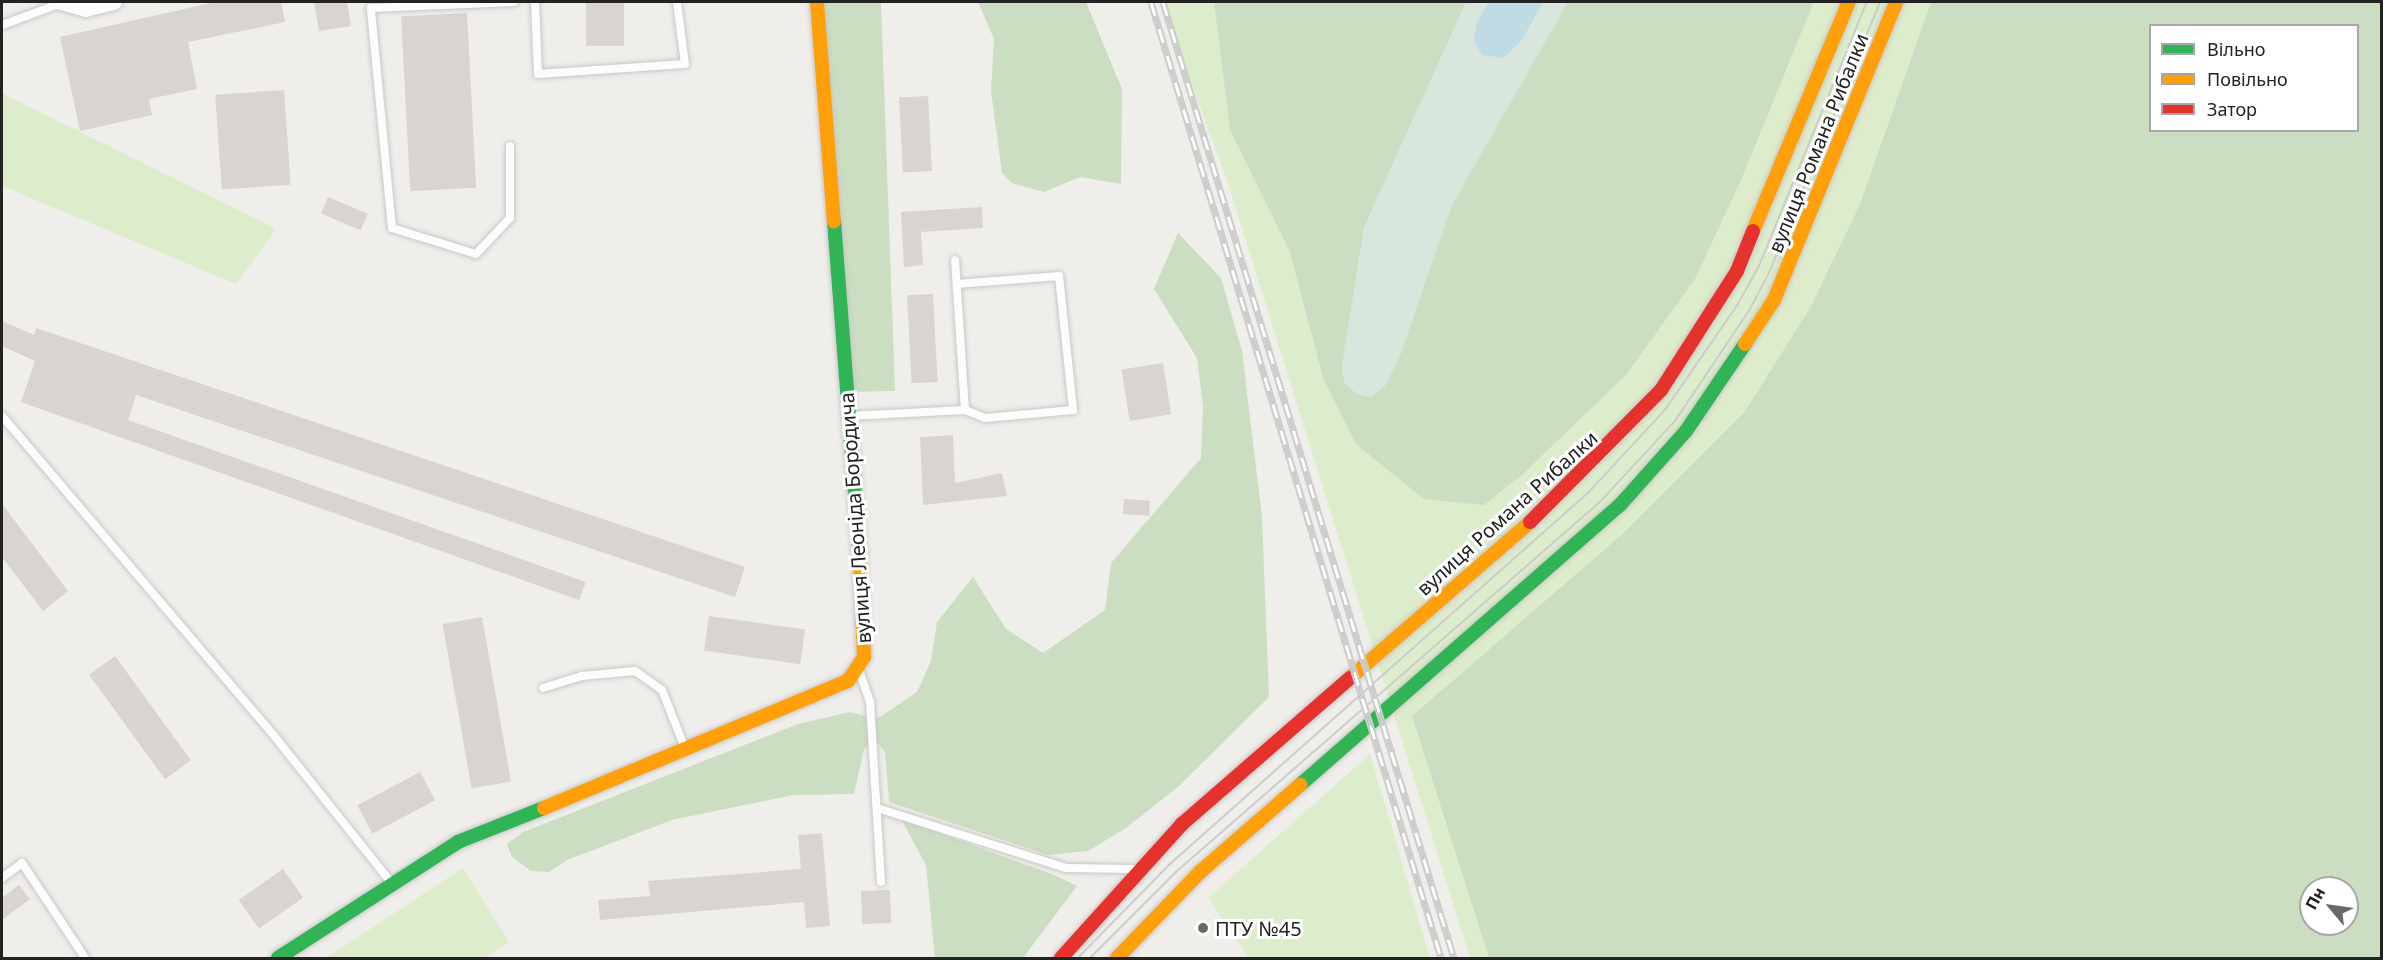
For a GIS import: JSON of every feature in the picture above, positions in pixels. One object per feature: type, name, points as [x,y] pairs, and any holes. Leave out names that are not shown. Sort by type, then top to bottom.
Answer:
[{"type":"main road","name":"вулиця Леоніда Бородича","points":[[278,958],[390,882],[458,842],[685,748],[809,701],[848,681],[859,669],[864,637],[817,2]]},
{"type":"main road","name":"вулиця Романа Рибалки","points":[[1061,958],[1138,868],[1229,782],[1552,502],[1661,390],[1737,271],[1849,2]]},
{"type":"main road","name":"вулиця Романа Рибалки","points":[[1117,958],[1200,872],[1620,505],[1686,431],[1744,348],[1788,271],[1896,2]]},
{"type":"street","points":[[61,2],[85,9],[114,2]]},
{"type":"lane","points":[[2,25],[61,2]]},
{"type":"lane","points":[[510,146],[510,218],[476,254],[392,228],[371,8],[514,2]]},
{"type":"lane","points":[[535,2],[538,74],[685,64],[677,2]]},
{"type":"lane","points":[[955,261],[965,410]]},
{"type":"lane","points":[[848,416],[965,410],[985,418],[1073,410],[1059,276],[957,284]]},
{"type":"lane","points":[[2,416],[279,742],[390,882]]},
{"type":"lane","points":[[859,669],[870,702],[881,882]]},
{"type":"lane","points":[[543,688],[593,674],[635,672],[662,690],[685,748]]},
{"type":"lane","points":[[877,808],[1057,866],[1138,868]]},
{"type":"lane","points":[[2,878],[22,863],[85,958]]},
{"type":"green space","points":[[817,2],[881,2],[895,391],[845,392]]},
{"type":"green space","points":[[978,2],[1086,2],[1122,89],[1121,184],[1080,177],[1044,192],[1012,183],[1002,173],[991,91],[994,39]]},
{"type":"green space","points":[[1161,2],[1214,2],[1230,130],[1290,252],[1323,378],[1484,505],[1523,474],[1626,375],[1788,66],[1814,2],[1931,2],[1860,204],[1810,308],[1745,411],[1620,536],[1412,716],[1489,958],[1470,958],[1227,180]]},
{"type":"green space","points":[[1214,2],[1814,2],[1741,180],[1695,279],[1626,375],[1523,474],[1484,505],[1424,499],[1356,444],[1323,378],[1290,252],[1230,130]]},
{"type":"green space","points":[[1931,2],[2381,2],[2381,958],[1489,958],[1412,716],[1620,536],[1745,411],[1810,308],[1860,204]]},
{"type":"green space","points":[[2,93],[276,229],[236,284],[2,186]]},
{"type":"green space","points":[[1178,233],[1221,278],[1242,351],[1262,517],[1269,697],[1179,786],[1126,828],[1088,851],[1048,855],[889,802],[885,752],[876,740],[864,749],[854,794],[793,795],[672,820],[567,860],[549,872],[531,871],[512,857],[507,844],[523,832],[798,724],[850,712],[877,719],[917,692],[931,661],[937,622],[973,577],[1006,629],[1043,653],[1105,610],[1111,563],[1201,458],[1203,407],[1197,358],[1154,289]]},
{"type":"green space","points":[[1370,754],[1430,958],[1249,958],[1208,898]]},
{"type":"green space","points":[[901,819],[1054,875],[1077,886],[1023,958],[935,958],[926,865]]},
{"type":"green space","points":[[463,868],[509,942],[484,958],[326,958]]},
{"type":"shaded area","points":[[1466,2],[1489,2],[1477,22],[1521,41],[1543,2],[1568,2],[1452,205],[1400,356],[1385,386],[1371,397],[1357,394],[1344,383],[1342,365],[1364,227]]},
{"type":"water","points":[[1489,2],[1543,2],[1521,41],[1504,58],[1482,55],[1474,41],[1477,22]]},
{"type":"building","points":[[215,2],[281,2],[285,22],[188,42],[197,89],[149,99],[152,115],[80,131],[60,37]]},
{"type":"building","points":[[314,2],[347,2],[351,26],[319,31]]},
{"type":"building","points":[[586,2],[624,2],[624,46],[586,46]]},
{"type":"building","points":[[467,13],[476,188],[410,191],[401,16]]},
{"type":"building","points":[[284,90],[291,185],[222,190],[215,95]]},
{"type":"building","points":[[928,96],[932,171],[903,172],[899,98]]},
{"type":"building","points":[[328,197],[368,214],[361,230],[321,214]]},
{"type":"building","points":[[982,207],[983,228],[921,232],[923,265],[904,267],[901,212]]},
{"type":"building","points":[[933,294],[938,382],[912,383],[907,295]]},
{"type":"building","points":[[2,321],[34,335],[36,328],[745,567],[735,597],[136,395],[128,420],[586,582],[579,600],[21,402],[35,361],[2,346]]},
{"type":"building","points":[[1163,363],[1171,414],[1130,421],[1122,370]]},
{"type":"building","points":[[953,435],[955,483],[1002,473],[1007,496],[923,505],[920,437]]},
{"type":"building","points":[[1124,499],[1150,501],[1149,516],[1123,514]]},
{"type":"building","points":[[2,504],[68,591],[43,611],[2,557]]},
{"type":"building","points":[[709,616],[805,629],[800,664],[704,651]]},
{"type":"building","points":[[482,617],[511,781],[472,788],[443,624]]},
{"type":"building","points":[[115,656],[191,760],[165,779],[89,675]]},
{"type":"building","points":[[420,772],[435,800],[372,834],[357,805]]},
{"type":"building","points":[[822,833],[830,926],[806,928],[804,902],[600,920],[598,900],[650,896],[648,881],[801,869],[798,835]]},
{"type":"building","points":[[283,869],[303,898],[259,929],[239,900]]},
{"type":"building","points":[[19,885],[30,899],[2,920],[2,898]]},
{"type":"building","points":[[890,890],[891,923],[862,924],[861,891]]},
{"type":"tram line","points":[[1078,958],[1170,864],[1589,492],[1665,410],[1738,304],[1759,266],[1867,2]]},
{"type":"tram line","points":[[1090,958],[1176,872],[1600,502],[1675,421],[1749,311],[1769,273],[1880,2]]},
{"type":"railway","points":[[1151,2],[1441,958]]},
{"type":"railway","points":[[1163,2],[1454,958]]},
{"type":"traffic: fast","points":[[834,221],[860,560]]},
{"type":"traffic: fast","points":[[1300,785],[1620,505],[1686,431],[1745,344]]},
{"type":"traffic: fast","points":[[278,958],[458,842],[544,808]]},
{"type":"traffic: slow","points":[[817,2],[834,221]]},
{"type":"traffic: slow","points":[[1753,231],[1849,2]]},
{"type":"traffic: slow","points":[[1745,344],[1774,300],[1896,2]]},
{"type":"traffic: slow","points":[[1350,678],[1530,522]]},
{"type":"traffic: slow","points":[[544,808],[848,681],[864,657],[860,560]]},
{"type":"traffic: slow","points":[[1117,958],[1200,872],[1300,785]]},
{"type":"traffic: jam","points":[[1530,522],[1661,390],[1737,271],[1753,231]]},
{"type":"traffic: jam","points":[[1061,958],[1182,824],[1350,678]]},
{"type":"place","name":"ПТУ №45","points":[[1203,928]]}]
